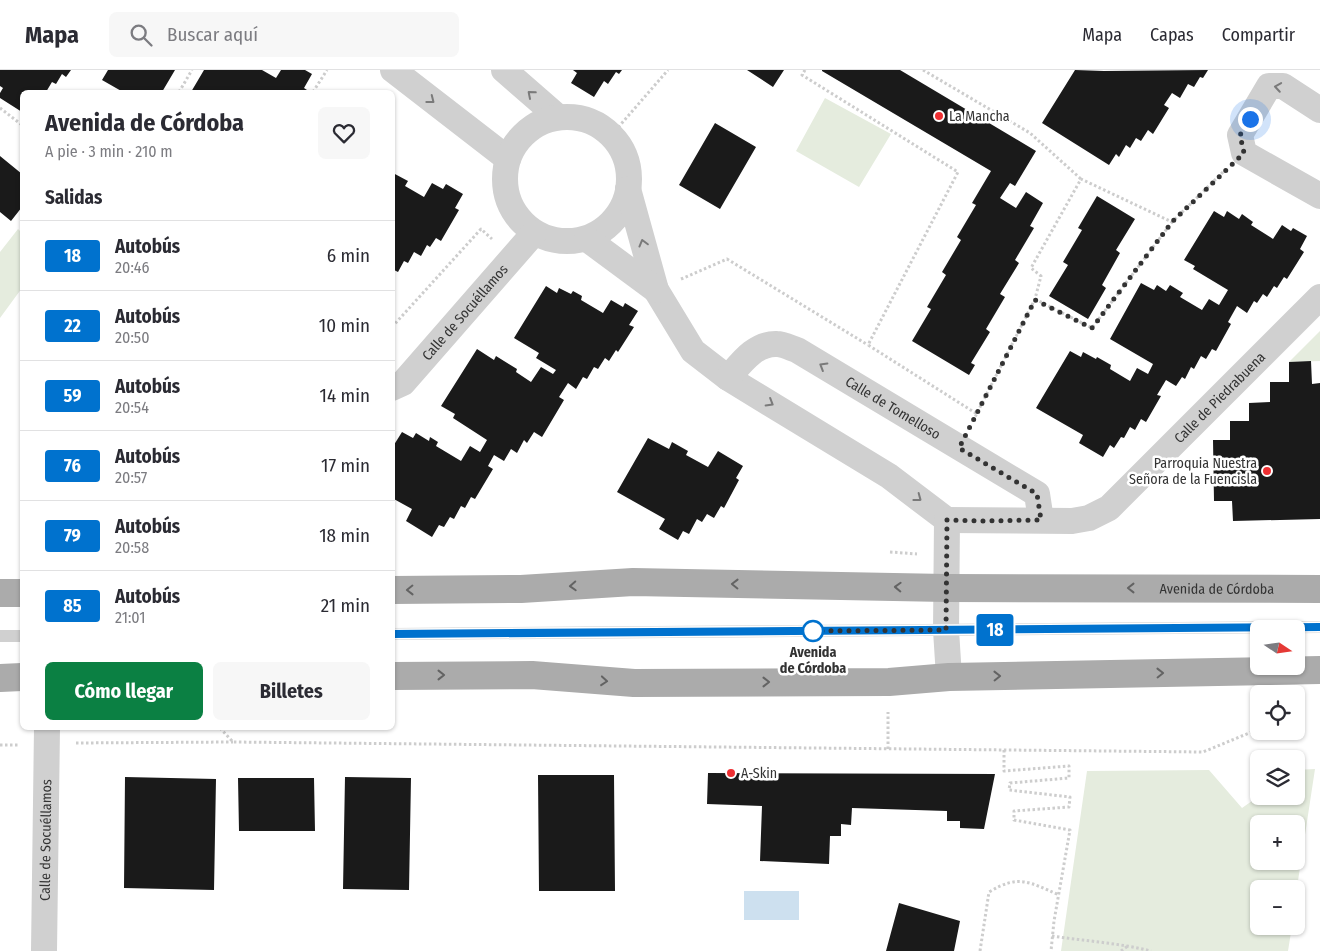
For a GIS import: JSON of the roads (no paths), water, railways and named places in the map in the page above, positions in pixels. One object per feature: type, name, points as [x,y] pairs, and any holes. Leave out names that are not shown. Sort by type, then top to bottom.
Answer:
[{"type":"main road","name":"Avenida de Córdoba","points":[[395,590],[521,589],[633,582],[946,588],[1320,588]]},
{"type":"main road","points":[[0,593],[20,593]]},
{"type":"main road","points":[[395,676],[532,675],[634,683],[889,682],[949,677],[1320,670]]},
{"type":"main road","points":[[0,678],[20,677]]},
{"type":"street","points":[[392,70],[508,159]]},
{"type":"street","points":[[504,70],[558,117]]},
{"type":"street","points":[[1320,110],[1283,86],[1269,86],[1240,135],[1244,153],[1320,196]]},
{"type":"street","points":[[558,117],[580,118],[600,126],[616,140],[625,155],[629,172],[628,189],[623,206],[614,220],[602,231],[587,238],[569,242],[551,240],[534,233],[518,219],[508,200],[504,180],[508,159],[515,143],[527,130],[542,122],[558,117]]},
{"type":"street","points":[[628,189],[656,290],[693,351],[728,378],[889,476],[947,520],[946,630],[949,677]]},
{"type":"street","name":"Calle de Socuéllamos","points":[[395,387],[403,383],[534,233]]},
{"type":"street","points":[[587,238],[656,290]]},
{"type":"street","name":"Calle de Piedrabuena","points":[[947,520],[1072,521],[1089,518],[1109,508],[1320,297]]},
{"type":"street","name":"Calle de Tomelloso","points":[[728,378],[741,362],[756,349],[777,344],[797,350],[1037,494],[1041,520]]},
{"type":"street","name":"Calle de Socuéllamos","points":[[37,736],[44,951]]},
{"type":"lane","points":[[395,634],[1320,627]]},
{"type":"lane","points":[[0,636],[20,636]]},
{"type":"water","points":[[744,891],[799,891],[799,920],[744,920]]},
{"type":"place","name":"La Mancha","points":[[939,116]]},
{"type":"place","name":"Parroquia Nuestra Señora de la Fuencisla","points":[[1267,471]]},
{"type":"place","name":"Avenida de Córdoba","points":[[813,631]]},
{"type":"place","name":"A-Skin","points":[[731,773]]}]
